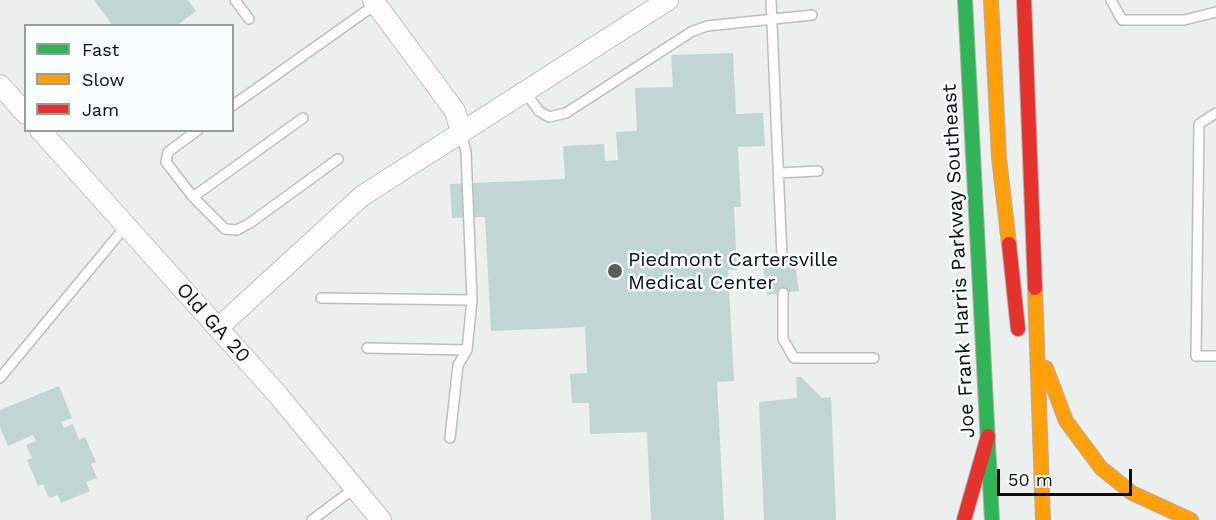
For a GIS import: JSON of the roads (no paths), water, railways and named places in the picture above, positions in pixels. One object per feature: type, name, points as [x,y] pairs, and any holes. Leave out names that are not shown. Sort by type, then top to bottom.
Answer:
[{"type":"main road","name":"Joe Frank Harris Parkway Southeast","points":[[965,0],[992,520]]},
{"type":"main road","points":[[991,0],[999,158],[1020,342]]},
{"type":"main road","points":[[1024,0],[1043,520]]},
{"type":"main road","points":[[1035,332],[1066,421],[1101,468],[1132,493],[1191,520]]},
{"type":"main road","points":[[1024,362],[1038,405]]},
{"type":"main road","points":[[964,520],[988,436]]},
{"type":"street","points":[[218,328],[362,196],[668,0]]},
{"type":"street","points":[[374,2],[455,111],[461,132]]},
{"type":"street","points":[[0,85],[24,112]]},
{"type":"street","name":"Old GA 20","points":[[42,132],[302,422],[381,520]]},
{"type":"lane","points":[[235,0],[249,19]]},
{"type":"lane","points":[[771,0],[782,258]]},
{"type":"lane","points":[[1111,0],[1122,20],[1184,20],[1216,12]]},
{"type":"lane","points":[[234,105],[374,2]]},
{"type":"lane","points":[[525,92],[538,111],[549,117],[566,113],[691,32],[707,26],[772,17],[813,15]]},
{"type":"lane","points":[[1216,113],[1199,124],[1196,356],[1216,356]]},
{"type":"lane","points":[[193,197],[303,118]]},
{"type":"lane","points":[[195,132],[168,152],[166,162],[193,197],[220,226],[237,230],[338,159]]},
{"type":"lane","points":[[450,438],[458,365],[467,350],[472,300],[466,152],[461,132]]},
{"type":"lane","points":[[779,173],[818,171]]},
{"type":"lane","points":[[0,378],[125,226]]},
{"type":"lane","points":[[783,293],[783,339],[794,358],[874,358]]},
{"type":"lane","points":[[321,298],[472,300]]},
{"type":"lane","points":[[367,348],[467,350]]},
{"type":"lane","points":[[312,520],[356,487]]},
{"type":"place","name":"Piedmont Cartersville Medical Center","points":[[615,271]]}]
